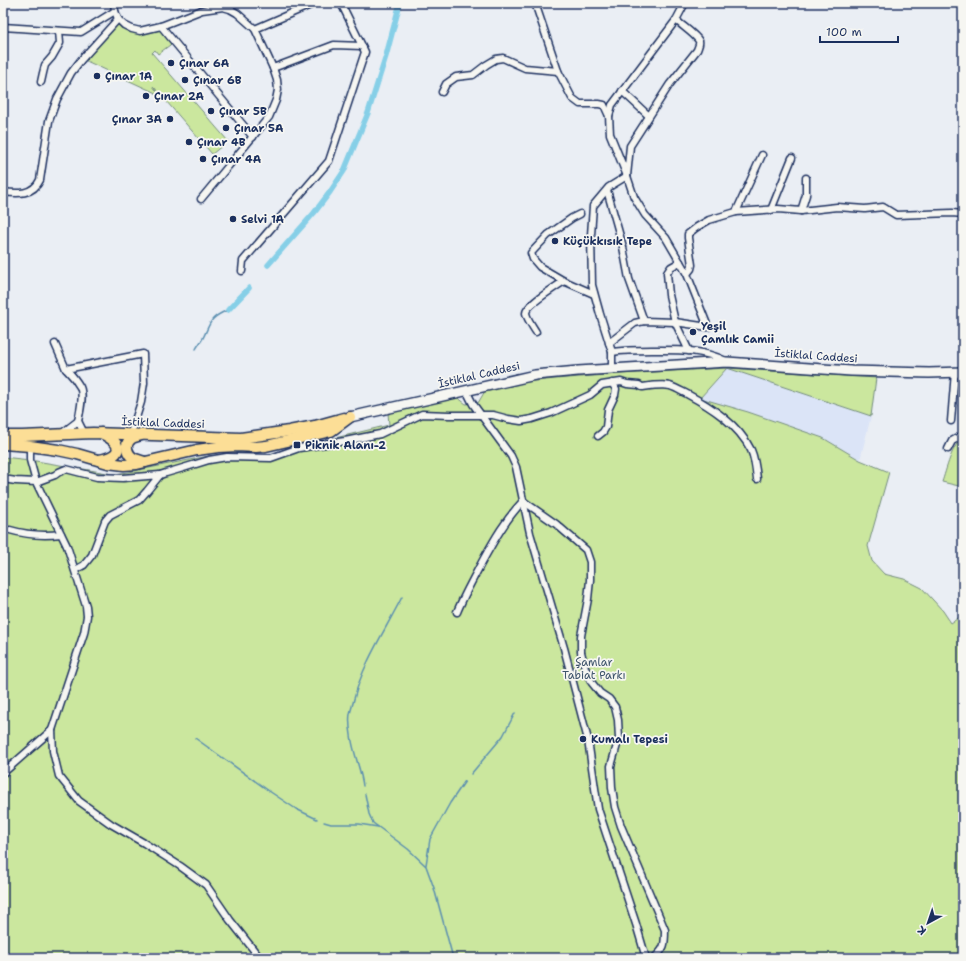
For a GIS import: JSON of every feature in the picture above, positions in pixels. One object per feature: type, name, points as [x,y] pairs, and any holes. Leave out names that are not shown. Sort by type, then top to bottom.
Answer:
[{"type":"main road","name":"İstiklal Caddesi","points":[[3,436],[131,433],[241,438],[302,428],[535,375],[578,371],[727,362],[850,371],[929,373],[959,372]]},
{"type":"main road","points":[[3,444],[58,450],[108,463],[124,465],[218,447],[266,446],[331,431],[350,417]]},
{"type":"main road","points":[[99,460],[113,456],[117,452],[118,447],[116,442],[101,433]]},
{"type":"main road","points":[[145,434],[131,439],[127,443],[127,448],[129,454],[136,459],[145,462]]},
{"type":"street","points":[[114,3],[118,19],[124,25],[140,31],[161,26],[202,10],[228,6],[255,29],[273,68],[278,90],[276,100],[269,117],[201,199]]},
{"type":"street","points":[[255,29],[315,3]]},
{"type":"street","points":[[242,271],[243,261],[329,161],[365,52],[341,3]]},
{"type":"street","points":[[535,3],[558,71],[572,98],[580,104],[604,105],[609,116]]},
{"type":"street","points":[[609,343],[635,323],[644,321],[675,322],[708,327],[687,274],[666,238],[645,214],[634,197],[610,134],[609,116],[612,105],[676,20],[685,3]]},
{"type":"street","points":[[3,27],[81,32],[115,11]]},
{"type":"street","points":[[3,192],[25,193],[34,189],[38,184],[40,180],[49,121],[57,98],[71,73],[118,19]]},
{"type":"street","points":[[627,176],[630,146],[670,84],[699,46],[699,41],[676,20]]},
{"type":"street","points":[[161,26],[253,137]]},
{"type":"street","points":[[41,82],[45,65],[60,43],[59,31]]},
{"type":"street","points":[[273,68],[334,45],[362,46]]},
{"type":"street","points":[[442,92],[446,84],[456,77],[473,75],[486,65],[503,58],[525,68],[558,71]]},
{"type":"street","points":[[622,91],[649,116]]},
{"type":"street","points":[[736,212],[762,155]]},
{"type":"street","points":[[771,210],[792,158]]},
{"type":"street","points":[[612,370],[612,352],[592,285],[590,235],[593,206],[609,187],[627,176]]},
{"type":"street","points":[[801,211],[806,195],[806,178]]},
{"type":"street","points":[[607,190],[623,247],[629,279],[644,321]]},
{"type":"street","points":[[687,274],[692,265],[688,234],[709,220],[736,212],[778,209],[801,211],[836,207],[865,209],[883,207],[896,215],[963,214]]},
{"type":"street","points":[[580,214],[548,235],[531,252],[532,259],[540,267],[564,281],[594,294]]},
{"type":"street","points":[[680,262],[671,267],[667,273],[669,295],[675,322],[689,351]]},
{"type":"street","points":[[536,332],[526,314],[527,309],[534,302],[564,281]]},
{"type":"street","points":[[55,344],[66,368],[81,388],[82,394],[78,421],[84,433]]},
{"type":"street","points":[[612,352],[630,350],[689,351],[714,355],[727,362]]},
{"type":"street","points":[[66,368],[142,354],[144,383],[141,402],[131,433]]},
{"type":"street","points":[[951,421],[959,372]]},
{"type":"street","points":[[3,479],[36,482],[66,469],[97,477],[123,478],[160,475],[209,460],[227,457],[270,458],[299,448],[380,434],[422,414],[493,415],[508,419],[532,419],[572,404],[590,395],[602,385],[621,382],[639,385],[642,387],[668,385],[697,400],[728,421],[740,434],[751,450],[756,465],[757,479]]},
{"type":"street","points":[[598,436],[606,427],[608,410],[615,395],[616,389],[612,383]]},
{"type":"street","points":[[466,390],[472,404],[511,456],[516,468],[530,533],[564,648],[588,740],[598,810],[646,958]]},
{"type":"street","points":[[61,434],[78,421]]},
{"type":"street","points":[[948,449],[952,441],[963,436]]},
{"type":"street","points":[[30,446],[30,460],[36,482],[66,546],[86,606],[87,616],[84,633],[52,730],[53,752],[59,776],[79,801],[110,824],[144,843],[206,885],[230,920],[260,958]]},
{"type":"street","points":[[75,570],[84,565],[92,555],[105,521],[110,516],[139,500],[160,475]]},
{"type":"street","points":[[457,612],[465,593],[498,533],[512,513],[524,501]]},
{"type":"street","points":[[524,501],[556,524],[586,550],[590,562],[588,599],[580,636],[580,652],[592,683],[600,693],[609,698],[615,707],[618,720],[619,738],[611,766],[612,788],[620,826],[665,930],[664,945],[660,953],[654,958]]},
{"type":"street","points":[[10,530],[24,534],[51,536],[61,534]]},
{"type":"street","points":[[3,773],[52,730]]},
{"type":"shaded area","points":[[727,368],[871,416],[860,460],[823,438],[748,412],[700,398]]},
{"type":"green space","points":[[118,19],[132,29],[161,26],[174,42],[158,54],[155,50],[152,53],[228,141],[212,154],[153,86],[160,95],[82,59]]},
{"type":"green space","points":[[727,368],[876,378],[871,416]]},
{"type":"green space","name":"Şamlar Tabiat Parkı","points":[[727,368],[700,398],[748,412],[823,438],[860,460],[889,472],[868,546],[872,561],[884,574],[904,579],[922,588],[943,611],[951,623],[963,615],[963,958],[3,958],[3,457],[113,474],[209,456],[238,453],[260,455],[269,454],[389,425],[388,413],[457,397],[466,404],[478,403],[485,391],[518,383],[619,374]]},
{"type":"green space","points":[[963,438],[963,487],[942,482],[953,452],[959,441]]},
{"type":"waterway","points":[[268,265],[314,213],[344,171],[368,113],[386,56],[400,3]]},
{"type":"waterway","points":[[228,310],[249,288]]},
{"type":"waterway","points":[[196,349],[211,321],[228,310]]},
{"type":"waterway","points":[[363,786],[361,773],[352,742],[350,714],[363,673],[402,597]]},
{"type":"waterway","points":[[471,774],[503,736],[515,713]]},
{"type":"waterway","points":[[195,738],[296,809],[317,819]]},
{"type":"waterway","points":[[426,865],[430,839],[450,803],[465,781]]},
{"type":"waterway","points":[[365,794],[369,814],[373,823],[408,849],[426,866],[434,888],[453,958]]},
{"type":"waterway","points":[[324,822],[331,824],[359,824],[378,827]]},
{"type":"place","name":"Çınar 6A","points":[[171,63]]},
{"type":"place","name":"Çınar 1A","points":[[97,76]]},
{"type":"place","name":"Çınar 6B","points":[[185,80]]},
{"type":"place","name":"Çınar 2A","points":[[146,96]]},
{"type":"place","name":"Çınar 5B","points":[[211,111]]},
{"type":"place","name":"Çınar 3A","points":[[170,119]]},
{"type":"place","name":"Çınar 5A","points":[[226,128]]},
{"type":"place","name":"Çınar 4B","points":[[189,142]]},
{"type":"place","name":"Çınar 4A","points":[[203,159]]},
{"type":"place","name":"Selvi 1A","points":[[233,219]]},
{"type":"place","name":"Küçükkısık Tepe","points":[[555,241]]},
{"type":"place","name":"Yeşil Çamlık Camii","points":[[693,332]]},
{"type":"place","name":"Piknik Alanı-2","points":[[297,445]]},
{"type":"place","name":"Kumalı Tepesi","points":[[583,739]]}]
